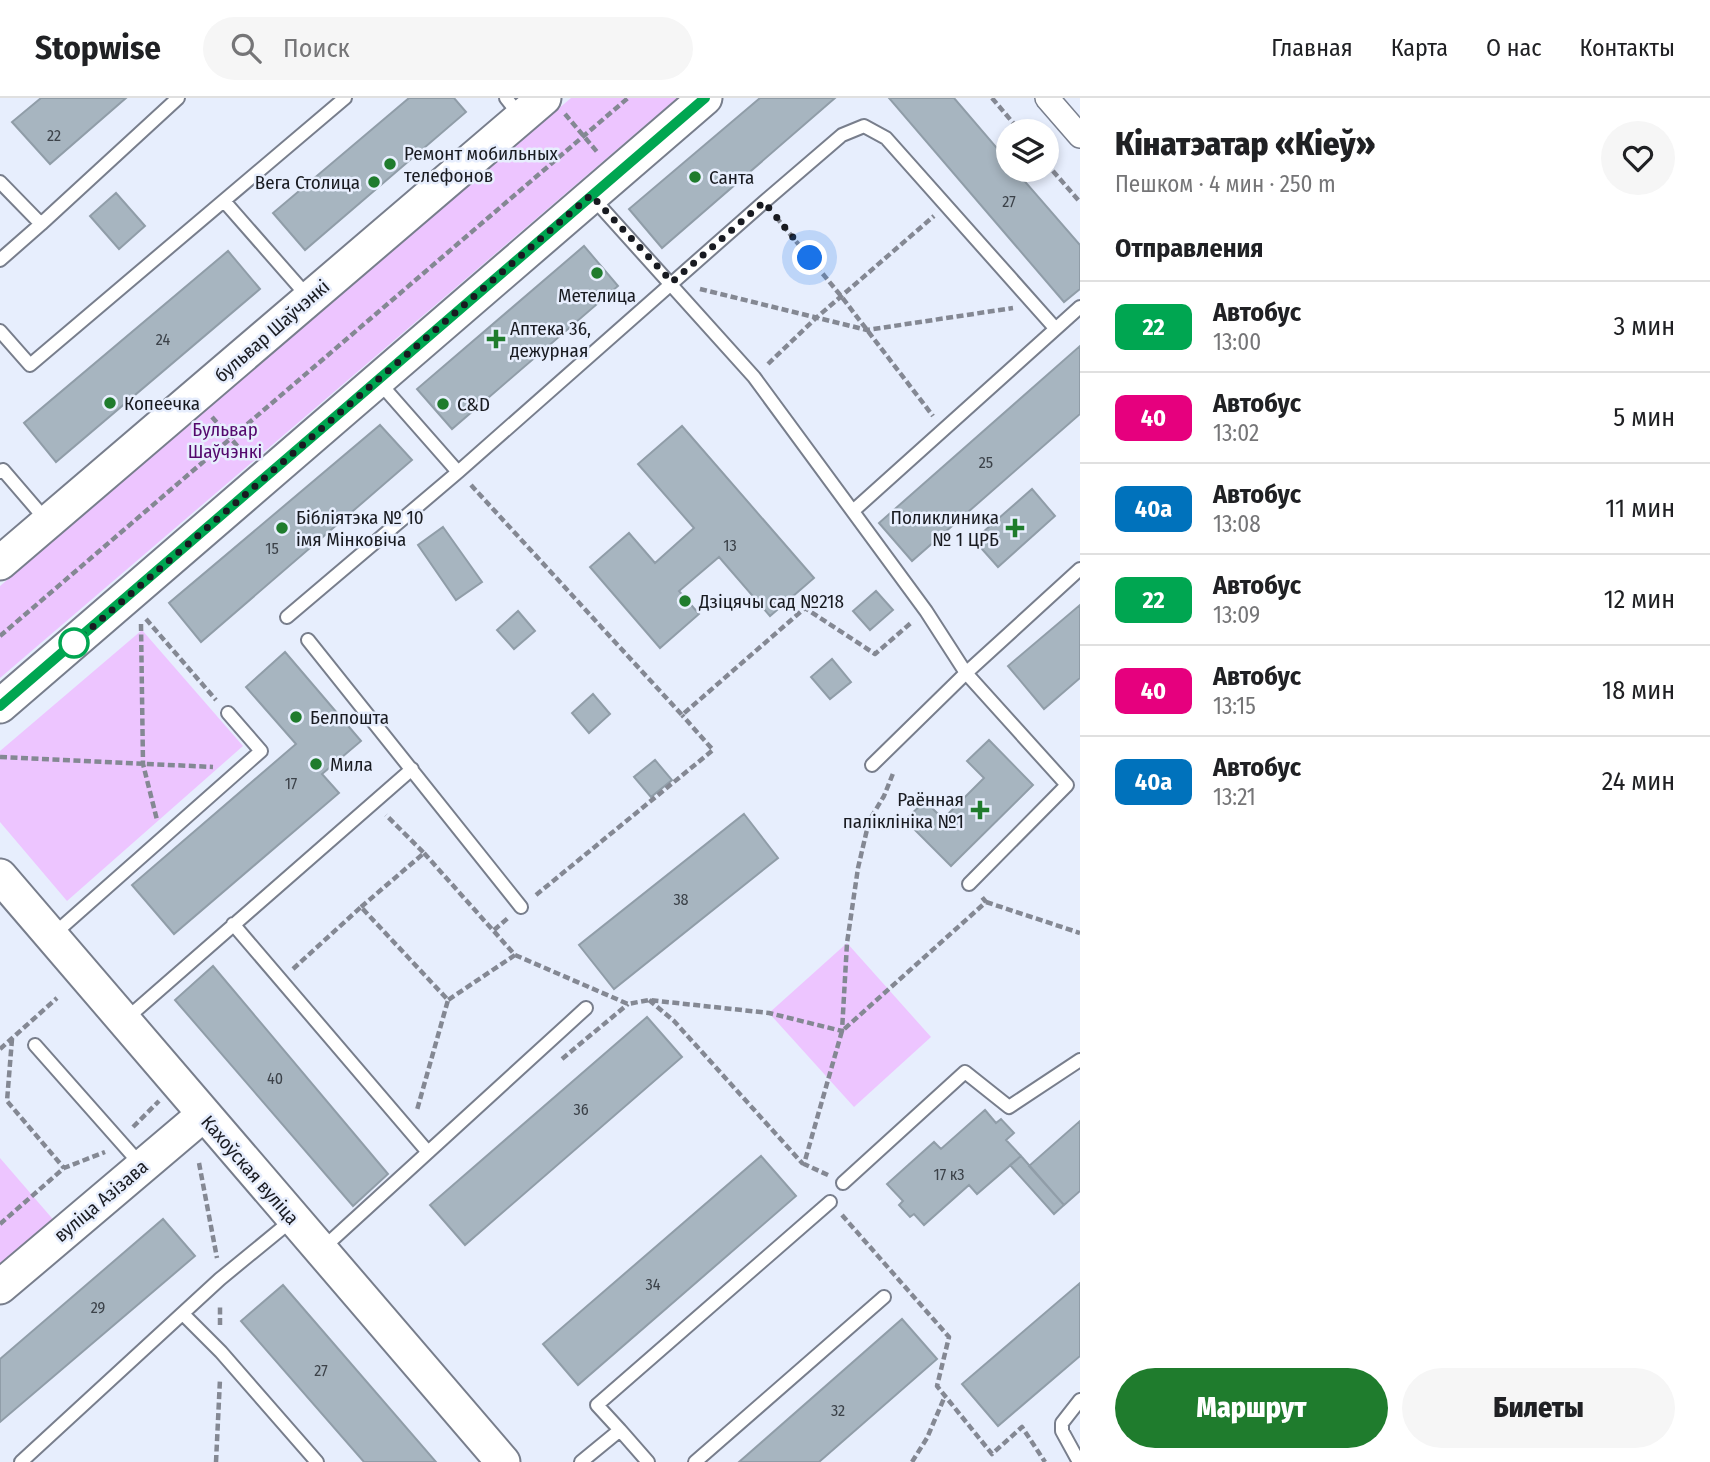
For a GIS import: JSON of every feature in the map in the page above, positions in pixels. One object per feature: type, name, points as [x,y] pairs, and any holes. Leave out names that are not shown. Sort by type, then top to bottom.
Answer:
[{"type":"main road","points":[[0,706],[267,479],[705,98]]},
{"type":"main road","name":"бульвар Шаўчэнкі","points":[[0,564],[533,105]]},
{"type":"main road","name":"Кахоўская вуліца","points":[[0,876],[503,1462]]},
{"type":"main road","name":"вуліца Азізава","points":[[0,1287],[203,1115]]},
{"type":"street","points":[[1047,98],[1080,136]]},
{"type":"lane","points":[[0,260],[178,98]]},
{"type":"lane","points":[[0,331],[30,365],[345,98]]},
{"type":"lane","points":[[287,617],[458,472],[842,135],[864,125],[886,138],[1055,328]]},
{"type":"lane","points":[[0,182],[41,223]]},
{"type":"lane","points":[[591,195],[672,282],[754,377],[926,611],[966,673],[1067,785],[969,884]]},
{"type":"lane","points":[[224,201],[310,299]]},
{"type":"lane","points":[[853,511],[942,428],[1080,307]]},
{"type":"lane","points":[[378,381],[458,472]]},
{"type":"lane","points":[[0,472],[2,470],[48,523]]},
{"type":"lane","points":[[872,765],[966,673],[1080,569]]},
{"type":"lane","points":[[308,640],[521,907]]},
{"type":"lane","points":[[51,937],[261,751],[228,713]]},
{"type":"lane","points":[[124,1021],[233,924],[375,805],[412,769]]},
{"type":"lane","points":[[233,924],[427,1151]]},
{"type":"lane","points":[[320,1251],[586,1009]]},
{"type":"lane","points":[[35,1045],[142,1166]]},
{"type":"lane","points":[[843,1183],[965,1072],[1009,1107],[1080,1060]]},
{"type":"lane","points":[[648,1462],[597,1405],[830,1202]]},
{"type":"lane","points":[[21,1462],[184,1315],[220,1279],[293,1220]]},
{"type":"lane","points":[[695,1462],[884,1297]]},
{"type":"lane","points":[[184,1315],[221,1352],[317,1462]]},
{"type":"lane","points":[[1079,1462],[1062,1431],[1062,1423],[1069,1409],[1080,1400]]},
{"type":"lane","points":[[581,1462],[620,1430]]},
{"type":"path","points":[[0,636],[628,98]]},
{"type":"path","points":[[992,98],[1010,119]]},
{"type":"path","points":[[533,105],[584,136],[617,174]]},
{"type":"path","points":[[1059,178],[1080,202]]},
{"type":"path","points":[[764,202],[841,296],[942,428]]},
{"type":"path","points":[[754,377],[816,318],[946,206]]},
{"type":"path","points":[[672,282],[867,330],[1035,305]]},
{"type":"path","points":[[194,398],[267,479]]},
{"type":"path","points":[[458,472],[713,750],[521,907]]},
{"type":"path","points":[[682,715],[805,608],[875,654],[926,611]]},
{"type":"path","points":[[162,838],[144,764],[141,613],[228,713]]},
{"type":"path","points":[[0,757],[242,768]]},
{"type":"path","points":[[804,1164],[842,1031],[847,943],[858,868],[869,821],[884,796],[899,758]]},
{"type":"path","points":[[375,805],[424,853],[515,954],[628,1003],[649,1000],[769,1013],[842,1031]]},
{"type":"path","points":[[282,979],[424,853]]},
{"type":"path","points":[[969,884],[986,902],[1080,933]]},
{"type":"path","points":[[842,1031],[986,902]]},
{"type":"path","points":[[361,907],[448,1000]]},
{"type":"path","points":[[411,1131],[448,1000],[515,954]]},
{"type":"path","points":[[0,1049],[57,998]]},
{"type":"path","points":[[649,1000],[674,1021],[804,1164],[843,1183]]},
{"type":"path","points":[[7,1101],[12,1039]]},
{"type":"path","points":[[0,1099],[7,1101],[65,1168]]},
{"type":"path","points":[[129,1132],[151,1107]]},
{"type":"path","points":[[0,1224],[65,1168],[111,1149]]},
{"type":"path","points":[[830,1202],[949,1338],[937,1386],[992,1454],[1022,1426],[1045,1462]]},
{"type":"path","points":[[912,1462],[927,1438],[945,1396]]},
{"type":"green space","name":"Бульвар Шаўчэнкі","points":[[571,98],[677,98],[0,678],[0,586]]},
{"type":"green space","points":[[142,630],[243,746],[67,901],[0,822],[0,751]]},
{"type":"green space","points":[[847,943],[931,1037],[854,1107],[769,1013]]},
{"type":"green space","points":[[0,1158],[57,1224],[0,1273]]},
{"type":"building","points":[[41,98],[126,98],[50,164],[12,122]]},
{"type":"building","points":[[409,98],[454,98],[466,112],[305,250],[273,213]]},
{"type":"building","points":[[760,98],[835,98],[662,248],[629,209]]},
{"type":"building","points":[[889,98],[954,98],[996,147],[996,182],[1025,182],[1080,245],[1080,289],[1064,302]]},
{"type":"building","points":[[116,193],[145,226],[119,249],[90,216]]},
{"type":"building","points":[[584,246],[618,286],[452,429],[417,389]]},
{"type":"building","points":[[228,251],[260,289],[56,462],[24,423]]},
{"type":"building","points":[[1080,346],[1080,414],[912,561],[879,523]]},
{"type":"building","points":[[380,425],[412,460],[201,642],[169,603]]},
{"type":"building","points":[[682,426],[814,578],[770,616],[719,557],[679,591],[699,614],[660,648],[590,567],[629,533],[655,563],[694,528],[638,464]]},
{"type":"building","name":"Поликлиника № 1 ЦРБ","points":[[1032,489],[1055,516],[998,567],[974,540]]},
{"type":"building","points":[[443,527],[482,582],[456,600],[418,545]]},
{"type":"building","points":[[876,591],[893,610],[870,630],[853,611]]},
{"type":"building","points":[[1080,605],[1080,678],[1044,709],[1008,666]]},
{"type":"building","points":[[518,611],[535,631],[514,649],[497,630]]},
{"type":"building","points":[[285,652],[361,741],[322,774],[339,793],[174,934],[132,885],[296,744],[246,687]]},
{"type":"building","points":[[832,659],[851,682],[830,699],[811,677]]},
{"type":"building","points":[[593,694],[610,714],[589,733],[572,713]]},
{"type":"building","name":"Раённая паліклініка №1","points":[[989,740],[1033,785],[951,866],[905,820],[925,801],[943,819],[984,778],[967,761]]},
{"type":"building","points":[[655,760],[672,780],[651,797],[634,777]]},
{"type":"building","points":[[744,814],[778,858],[614,989],[579,945]]},
{"type":"building","points":[[213,966],[388,1174],[353,1206],[175,1000]]},
{"type":"building","points":[[647,1017],[682,1057],[465,1245],[430,1205]]},
{"type":"building","points":[[985,1110],[996,1123],[1001,1119],[1014,1133],[1006,1140],[1021,1156],[977,1194],[969,1185],[924,1225],[914,1214],[910,1217],[899,1205],[903,1201],[887,1184],[934,1142],[941,1149]]},
{"type":"building","points":[[1080,1121],[1080,1191],[1064,1205],[1029,1166]]},
{"type":"building","points":[[761,1156],[796,1196],[578,1385],[543,1344]]},
{"type":"building","points":[[1021,1156],[1064,1205],[1054,1214],[1010,1165]]},
{"type":"building","points":[[163,1219],[195,1256],[0,1422],[0,1359]]},
{"type":"building","points":[[1080,1283],[1080,1356],[998,1426],[962,1384]]},
{"type":"building","points":[[283,1285],[436,1462],[364,1462],[241,1321]]},
{"type":"building","points":[[902,1319],[937,1359],[819,1462],[739,1462]]},
{"type":"bus line","name":"22","points":[[0,706],[267,479],[705,98]]},
{"type":"place","name":"Ремонт мобильных телефонов","points":[[390,164]]},
{"type":"place","name":"Санта","points":[[695,177]]},
{"type":"place","name":"Вега Столица","points":[[374,182]]},
{"type":"place","name":"Метелица","points":[[597,273]]},
{"type":"place","name":"Аптека 36, дежурная","points":[[496,339]]},
{"type":"place","name":"Копеечка","points":[[110,403]]},
{"type":"place","name":"C&D","points":[[443,404]]},
{"type":"place","name":"Бібліятэка № 10 імя Мінковіча","points":[[282,528]]},
{"type":"place","name":"Поликлиника № 1 ЦРБ","points":[[1015,528]]},
{"type":"place","name":"Дзіцячы сад №218","points":[[685,601]]},
{"type":"place","name":"Белпошта","points":[[296,717]]},
{"type":"place","name":"Мила","points":[[316,764]]},
{"type":"place","name":"Раённая паліклініка №1","points":[[980,810]]},
{"type":"route","points":[[74,643],[267,479],[591,195],[672,282],[764,202],[810,258]]}]
